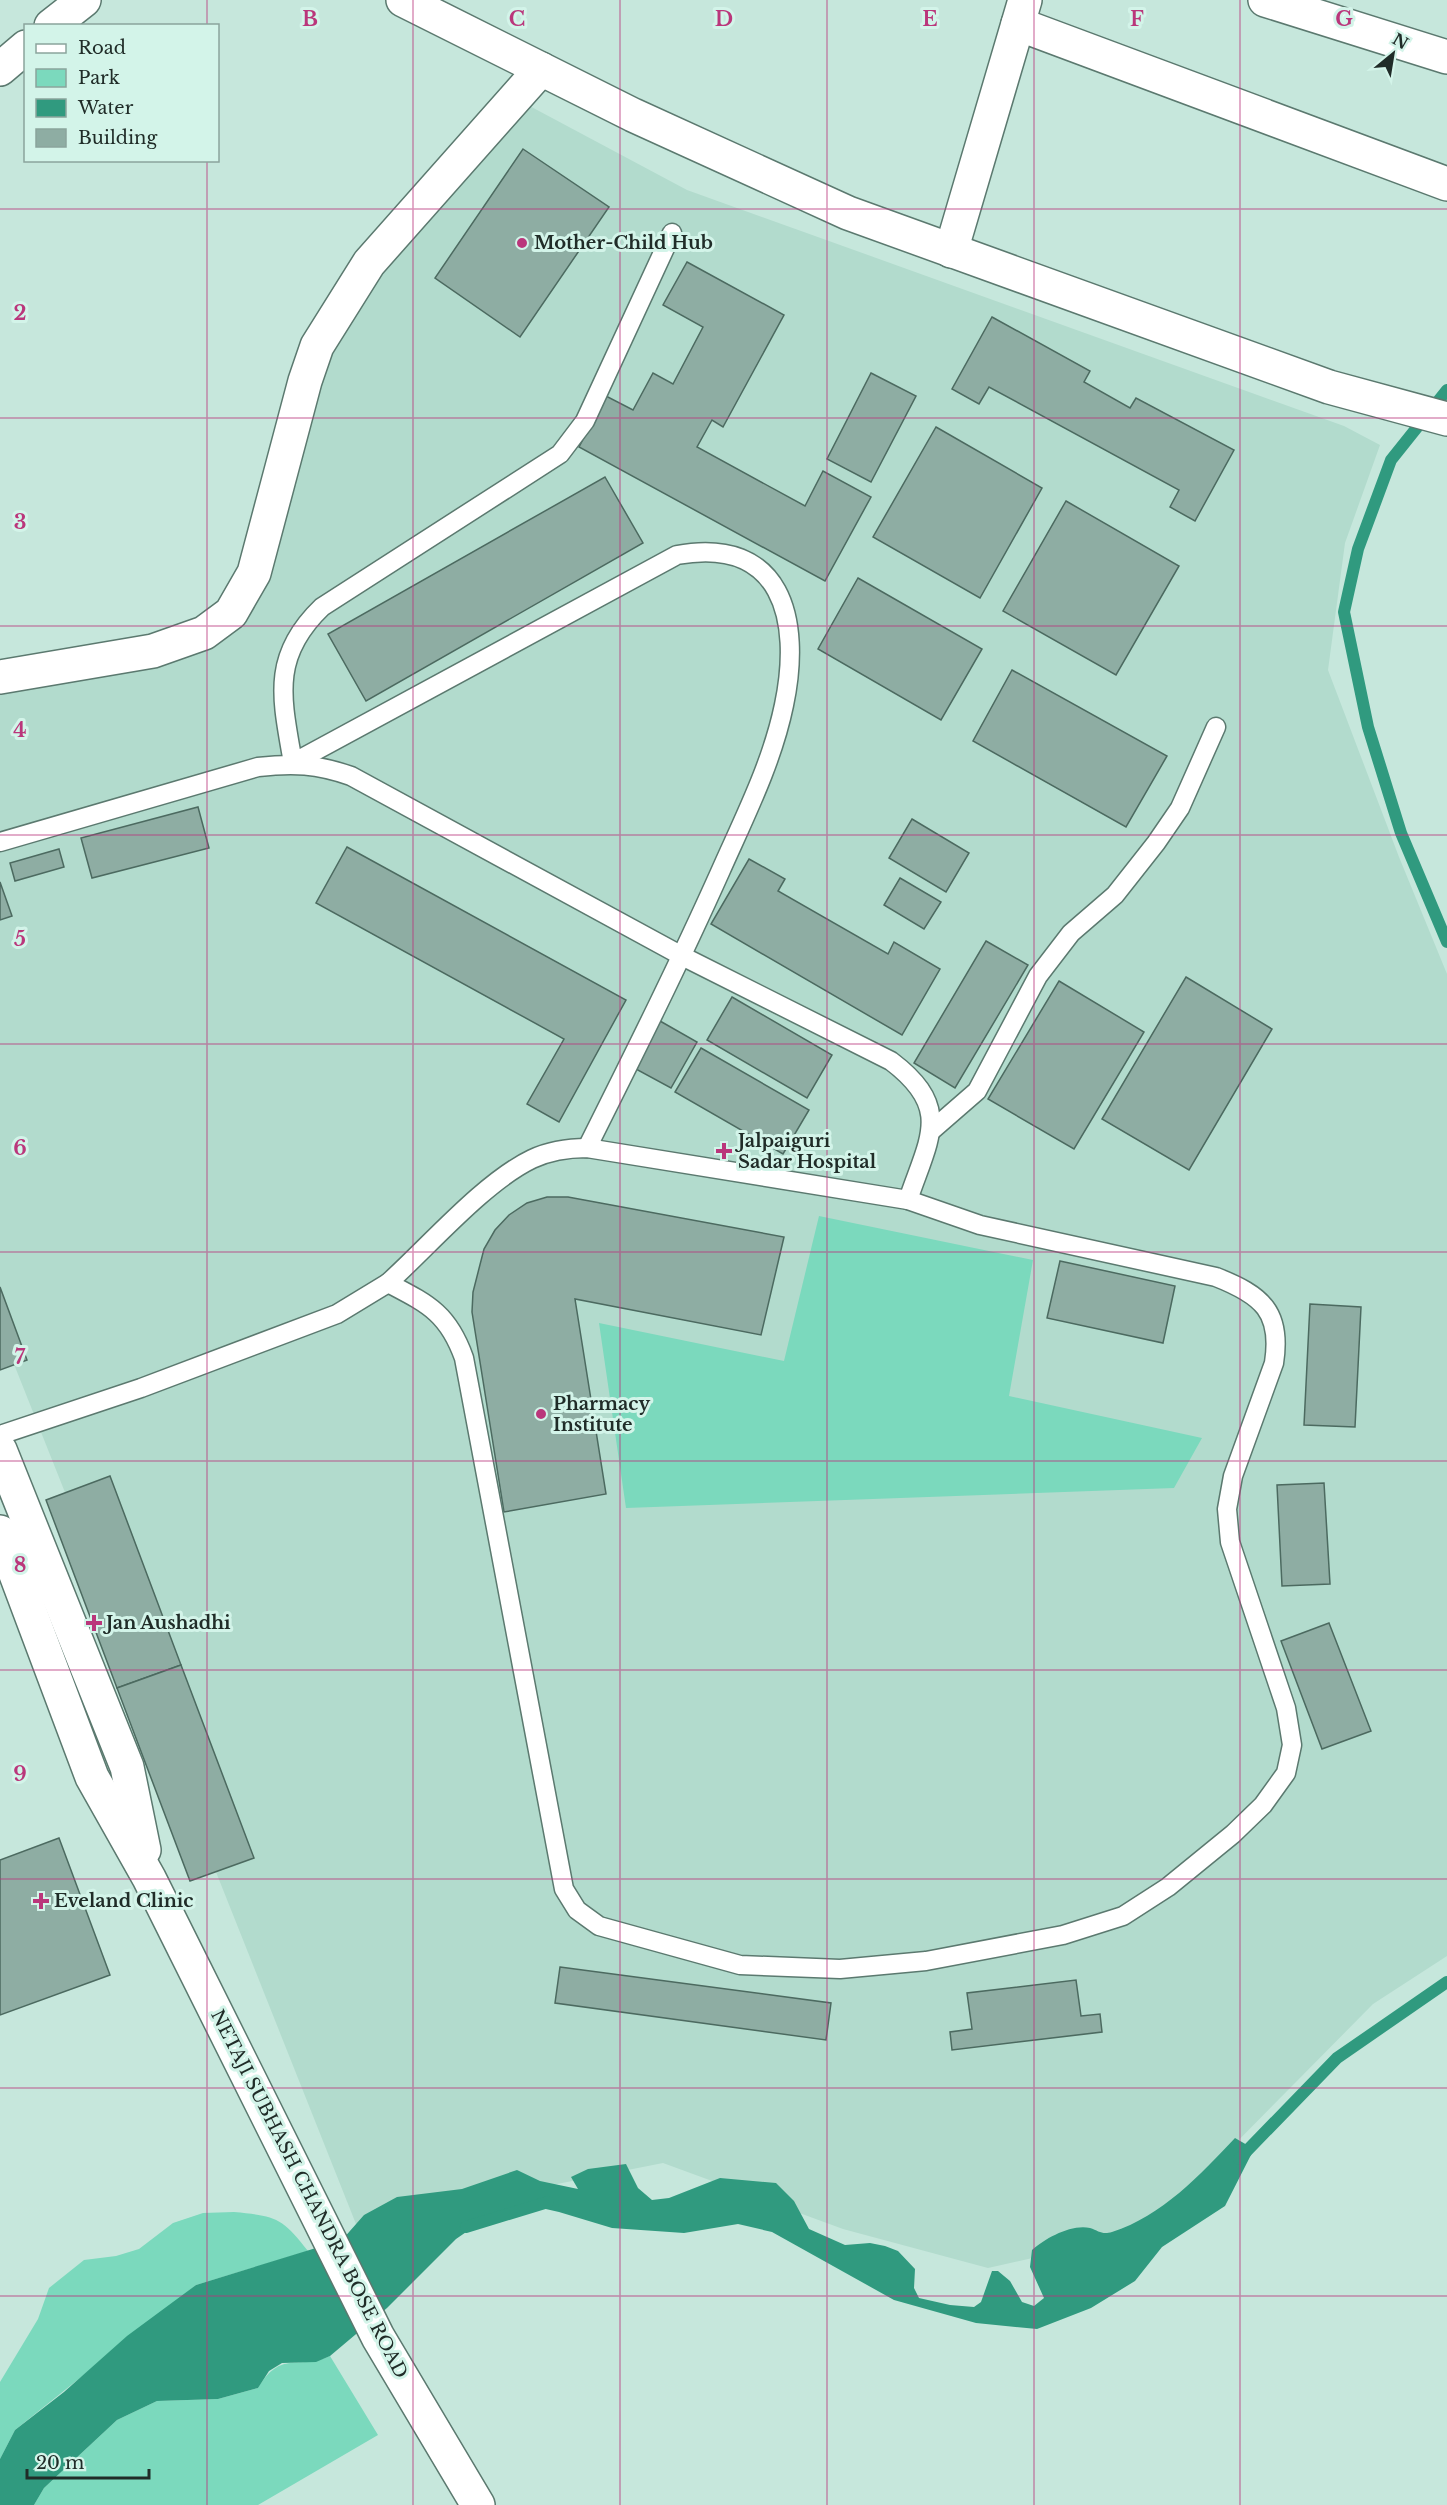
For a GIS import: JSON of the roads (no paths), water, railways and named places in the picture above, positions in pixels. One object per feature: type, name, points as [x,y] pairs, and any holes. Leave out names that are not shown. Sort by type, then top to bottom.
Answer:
[{"type":"street","points":[[54,24],[84,0]]},
{"type":"street","points":[[403,0],[633,115],[848,213],[1329,387],[1447,419]]},
{"type":"street","points":[[1265,0],[1447,57]]},
{"type":"street","points":[[951,251],[1021,12],[1447,184]]},
{"type":"street","points":[[0,677],[153,651],[204,633],[231,613],[254,573],[304,381],[317,346],[369,263],[541,69]]},
{"type":"street","name":"NETAJI SUBHASH CHANDRA BOSE ROAD","points":[[0,1450],[127,1767],[149,1878]]},
{"type":"street","name":"NETAJI SUBHASH CHANDRA BOSE ROAD","points":[[0,1533],[92,1777],[149,1878],[378,2337],[478,2505]]},
{"type":"lane","points":[[293,763],[282,690],[284,670],[296,637],[322,607],[568,446],[585,421],[672,233]]},
{"type":"lane","points":[[293,763],[677,555],[695,551],[717,552],[756,565],[772,581],[781,599],[787,626],[789,661],[784,704],[773,746],[756,793],[682,956],[587,1148]]},
{"type":"lane","points":[[931,1131],[977,1091],[1038,976],[1064,942],[1115,895],[1156,843],[1180,808],[1216,727]]},
{"type":"lane","points":[[0,842],[258,767],[293,763],[321,767],[351,776],[682,956],[891,1061],[909,1074],[921,1089],[933,1119],[908,1200]]},
{"type":"lane","points":[[0,1436],[141,1388],[337,1314],[388,1283],[475,1202],[516,1168],[534,1158],[570,1148],[587,1148],[908,1200],[980,1225],[1216,1277],[1238,1285],[1268,1311],[1276,1327],[1274,1363],[1233,1476],[1227,1509],[1230,1542],[1286,1708],[1292,1745],[1286,1773],[1263,1805],[1233,1834],[1168,1887],[1123,1916],[1063,1935],[926,1961],[840,1969],[740,1965],[599,1926],[577,1910],[564,1889],[464,1358],[455,1333],[440,1315],[421,1300],[388,1283]]},
{"type":"water","points":[[1235,2138],[1254,2149],[1225,2206],[1162,2247],[1135,2281],[1091,2308],[1037,2329],[976,2323],[894,2300],[772,2232],[738,2224],[684,2233],[612,2228],[528,2205],[488,2217],[456,2239],[387,2308],[330,2356],[316,2362],[282,2363],[269,2371],[258,2388],[218,2399],[157,2401],[117,2420],[44,2488],[34,2505],[0,2505],[0,2459],[15,2430],[64,2392],[127,2336],[196,2285],[342,2240],[364,2215],[397,2197],[462,2189],[517,2170],[540,2181],[578,2189],[571,2177],[588,2169],[626,2164],[638,2188],[652,2200],[669,2198],[720,2178],[776,2183],[794,2201],[809,2229],[845,2245],[870,2243],[898,2251],[915,2269],[914,2288],[919,2298],[950,2305],[974,2307],[981,2302],[992,2271],[998,2271],[1010,2281],[1022,2302],[1034,2306],[1044,2298],[1030,2267],[1032,2250],[1051,2237],[1067,2230],[1083,2227],[1109,2233],[1147,2216],[1194,2180]]},
{"type":"waterway","points":[[1447,390],[1391,460],[1358,549],[1344,612],[1368,727],[1401,833],[1447,942]]},
{"type":"waterway","points":[[1239,2159],[1337,2058],[1447,1982]]},
{"type":"waterway","points":[[466,2227],[548,2202]]},
{"type":"place","name":"Mother-Child Hub","points":[[522,243]]},
{"type":"place","name":"Jalpaiguri Sadar Hospital","points":[[724,1151]]},
{"type":"place","name":"Pharmacy Institute","points":[[541,1414]]},
{"type":"place","name":"Jan Aushadhi","points":[[94,1623]]},
{"type":"place","name":"Eveland Clinic","points":[[41,1901]]}]
